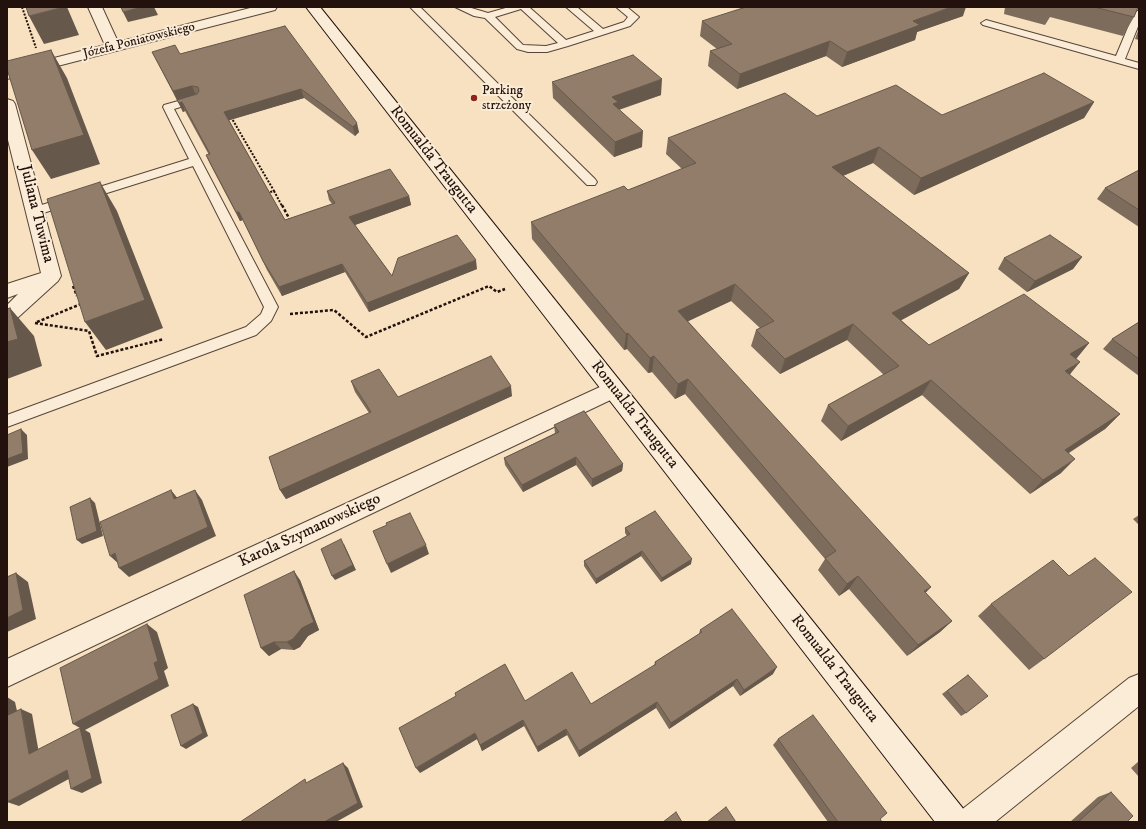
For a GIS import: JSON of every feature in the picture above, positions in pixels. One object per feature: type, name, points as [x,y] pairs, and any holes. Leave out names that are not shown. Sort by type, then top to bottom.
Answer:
[{"type":"street","points":[[95,7],[113,48]]},
{"type":"street","name":"Józefa Poniatowskiego","points":[[7,75],[270,7]]},
{"type":"street","name":"Romualda Traugutta","points":[[313,7],[954,822]]},
{"type":"street","name":"Juliana Tuwima","points":[[7,104],[10,129],[36,211],[51,276]]},
{"type":"street","name":"Juliana Tuwima","points":[[7,291],[51,276]]},
{"type":"street","name":"Juliana Tuwima","points":[[7,316],[51,276]]},
{"type":"street","name":"Karola Szymanowskiego","points":[[7,673],[613,389]]},
{"type":"street","points":[[970,822],[1139,688]]},
{"type":"lane","points":[[415,7],[591,182]]},
{"type":"lane","points":[[460,7],[476,14],[488,16],[519,7]]},
{"type":"lane","points":[[524,7],[565,44]]},
{"type":"lane","points":[[571,7],[601,32]]},
{"type":"lane","points":[[488,16],[520,47],[528,49],[547,49],[627,24],[634,17],[621,7]]},
{"type":"lane","points":[[1118,60],[1139,13]]},
{"type":"lane","points":[[986,23],[1139,66]]},
{"type":"lane","points":[[7,421],[251,331],[266,317],[271,307],[168,107],[196,99]]},
{"type":"lane","points":[[36,211],[196,161]]},
{"type":"path","points":[[22,7],[37,50]]},
{"type":"path","points":[[228,111],[291,222]]},
{"type":"path","points":[[261,195],[274,191]]},
{"type":"path","points":[[51,276],[69,278],[83,311]]},
{"type":"path","points":[[37,322],[81,304]]},
{"type":"path","points":[[87,324],[89,331]]},
{"type":"building","points":[[26,7],[64,7],[29,16]]},
{"type":"building","points":[[121,7],[142,7],[123,12]]},
{"type":"building","points":[[746,7],[951,7],[913,21],[920,25],[847,52],[830,41],[740,74],[710,51],[732,44],[702,21]]},
{"type":"building","points":[[1094,7],[1138,7],[1134,17]]},
{"type":"building","points":[[285,26],[357,123],[353,127],[301,89],[224,112],[285,220],[335,203],[327,191],[390,169],[409,196],[349,217],[392,276],[398,258],[457,235],[476,260],[367,303],[342,264],[279,287],[263,261],[239,212],[236,212],[206,155],[210,154],[182,102],[179,103],[177,100],[197,94],[199,91],[198,87],[192,86],[173,91],[152,52],[175,45],[180,54]]},
{"type":"building","points":[[51,50],[84,135],[32,150],[7,69],[7,61]]},
{"type":"building","points":[[633,55],[662,79],[612,97],[618,102],[613,104],[643,131],[615,142],[552,82]]},
{"type":"building","points":[[1044,73],[1094,102],[921,178],[879,147],[832,167],[969,273],[892,313],[929,345],[1024,294],[1089,343],[1070,354],[1080,362],[1065,371],[1120,414],[1065,450],[1075,459],[1043,480],[931,380],[848,426],[828,405],[899,366],[853,324],[785,359],[756,330],[774,321],[735,284],[678,311],[931,587],[924,591],[952,621],[918,645],[858,576],[847,584],[825,558],[836,551],[688,379],[678,384],[654,356],[650,358],[628,333],[626,334],[531,222],[624,186],[628,190],[696,163],[668,138],[785,93],[817,116],[896,85],[942,115]]},
{"type":"building","points":[[1139,170],[1139,210],[1105,188]]},
{"type":"building","points":[[100,182],[145,300],[85,322],[47,199]]},
{"type":"building","points":[[1050,235],[1082,257],[1035,281],[1004,258]]},
{"type":"building","points":[[10,308],[18,339],[7,342],[7,309]]},
{"type":"building","points":[[1139,322],[1139,359],[1112,339]]},
{"type":"building","points":[[491,356],[511,386],[280,490],[269,457],[371,412],[351,381],[379,369],[398,397]]},
{"type":"building","points":[[584,411],[623,464],[592,479],[576,457],[522,485],[504,458],[559,432],[554,425]]},
{"type":"building","points":[[21,429],[23,453],[7,459],[7,435]]},
{"type":"building","points":[[171,490],[174,499],[195,490],[208,527],[119,568],[115,553],[110,556],[100,522]]},
{"type":"building","points":[[90,498],[97,531],[77,540],[70,507]]},
{"type":"building","points":[[655,511],[692,559],[662,578],[642,551],[596,579],[584,561],[630,534],[625,528]]},
{"type":"building","points":[[410,513],[426,545],[387,564],[373,531],[387,525],[386,523]]},
{"type":"building","points":[[341,539],[353,565],[332,576],[321,549]]},
{"type":"building","points":[[1095,558],[1132,592],[1044,659],[991,604],[1053,560],[1069,576]]},
{"type":"building","points":[[294,571],[314,622],[302,628],[293,639],[287,642],[274,642],[261,648],[244,595]]},
{"type":"building","points":[[16,573],[23,610],[7,618],[7,577]]},
{"type":"building","points":[[732,609],[777,667],[744,690],[737,679],[671,723],[657,702],[579,751],[566,729],[537,747],[523,720],[480,745],[475,733],[416,768],[399,728],[456,696],[455,693],[505,664],[525,701],[572,672],[591,704],[656,664],[655,662],[702,632],[700,630]]},
{"type":"building","points":[[147,624],[158,661],[154,663],[159,679],[73,724],[60,668]]},
{"type":"building","points":[[968,675],[988,696],[966,713],[947,691]]},
{"type":"building","points":[[193,704],[203,733],[181,746],[171,715]]},
{"type":"building","points":[[21,709],[29,754],[80,728],[92,778],[71,789],[67,770],[7,802],[7,711],[8,715]]},
{"type":"building","points":[[813,715],[887,813],[880,819],[882,822],[838,822],[778,739]]},
{"type":"building","points":[[343,763],[358,803],[324,822],[240,822],[305,779],[306,783]]},
{"type":"building","points":[[1111,792],[1133,816],[1127,822],[1078,822]]},
{"type":"building","points":[[726,807],[736,822],[707,822]]},
{"type":"building","points":[[676,812],[682,822],[663,822]]},
{"type":"place","name":"Parking strzeżony","points":[[474,98]]}]
